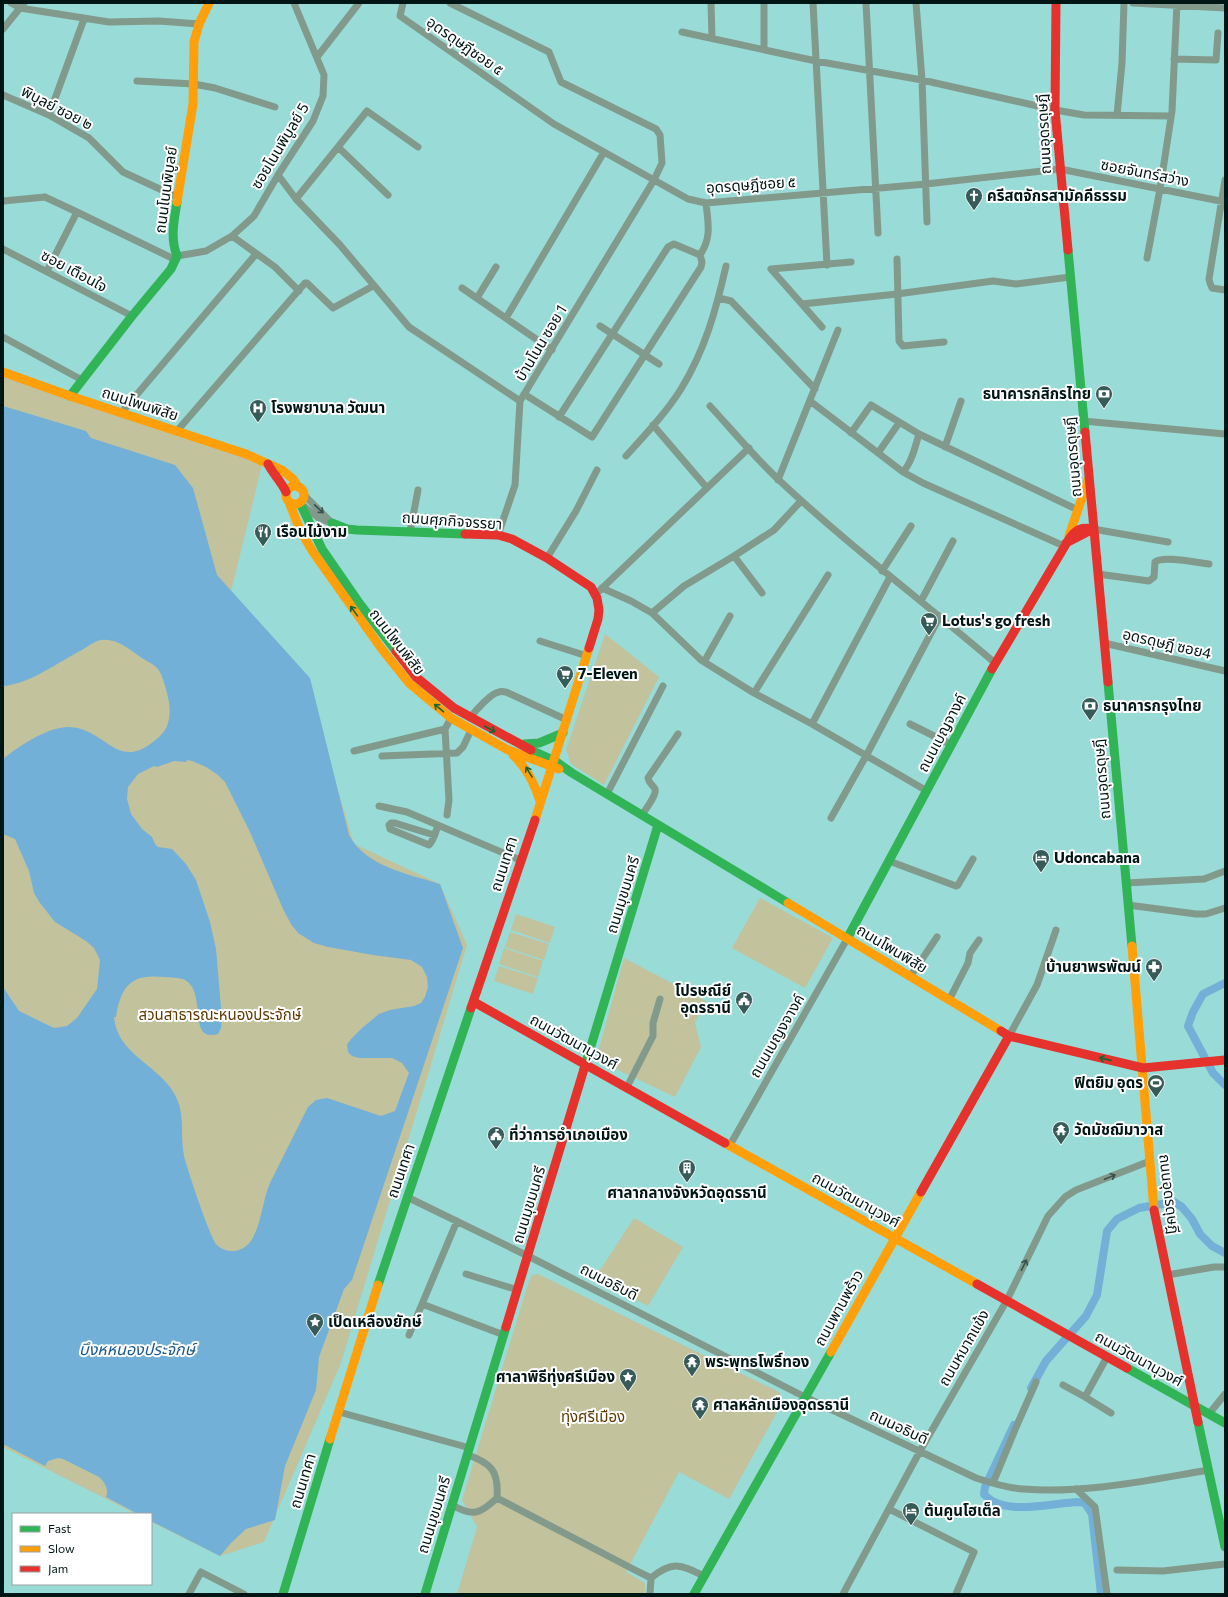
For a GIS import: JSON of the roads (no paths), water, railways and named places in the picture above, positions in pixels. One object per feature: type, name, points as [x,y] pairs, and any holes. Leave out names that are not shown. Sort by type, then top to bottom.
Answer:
[{"type":"street","points":[[10,3],[84,19],[109,22],[199,24]]},
{"type":"street","name":"ถนนโนนพิบูลย์","points":[[176,258],[173,246],[172,230],[193,104],[194,48],[199,24],[209,3]]},
{"type":"street","name":"ซอยโนนพิบูลย์ 5","points":[[176,258],[206,251],[232,236],[254,216],[278,175],[313,121],[323,96],[324,74],[294,3]]},
{"type":"street","points":[[317,56],[359,3]]},
{"type":"street","name":"อุดรดุษฎีซอย ๕","points":[[403,3],[400,16],[554,124],[688,199],[706,203],[926,184],[1060,169]]},
{"type":"street","name":"บ้านโนน ซอย 1","points":[[450,3],[549,52],[561,82],[656,130],[660,135],[662,163],[654,180],[522,398],[515,485],[498,535]]},
{"type":"street","points":[[711,3],[712,38]]},
{"type":"street","points":[[764,3],[764,50]]},
{"type":"street","points":[[813,3],[827,264]]},
{"type":"street","points":[[866,3],[878,233]]},
{"type":"street","points":[[916,3],[922,80],[927,222]]},
{"type":"street","name":"ถนนอุดรดุษฎี","points":[[1056,3],[1055,110],[1143,1068],[1151,1184],[1155,1218],[1225,1547]]},
{"type":"street","points":[[1117,116],[1122,63],[1124,3]]},
{"type":"street","points":[[1133,3],[1211,5],[1225,8]]},
{"type":"street","points":[[1147,258],[1160,189],[1171,116],[1176,4]]},
{"type":"street","points":[[3,29],[22,5]]},
{"type":"street","points":[[49,115],[84,19]]},
{"type":"street","points":[[682,32],[764,50],[922,80],[1055,110],[1084,115],[1171,116]]},
{"type":"street","points":[[1174,59],[1216,60],[1218,33]]},
{"type":"street","points":[[137,82],[194,84],[228,92],[275,107]]},
{"type":"street","name":"พิบุลย์ ซอย ๒","points":[[3,95],[49,115],[89,138],[123,172],[177,197]]},
{"type":"street","points":[[296,199],[367,111],[418,146]]},
{"type":"street","points":[[338,146],[388,195]]},
{"type":"street","points":[[506,318],[604,152]]},
{"type":"street","name":"ซอยจันทร์สว่าง","points":[[1060,169],[1223,202]]},
{"type":"street","points":[[278,175],[296,199],[340,245],[409,327],[522,398],[560,417],[592,437],[701,267],[702,262],[700,255],[706,245],[708,234],[706,203]]},
{"type":"street","points":[[1225,180],[1223,202],[1209,279],[1212,288],[1225,290]]},
{"type":"street","points":[[3,201],[45,197],[176,258],[171,268],[70,396]]},
{"type":"street","points":[[47,271],[77,212]]},
{"type":"street","points":[[232,236],[275,267],[299,291]]},
{"type":"street","points":[[560,417],[668,247],[674,244],[700,255]]},
{"type":"street","name":"ซอย เตือนใจ","points":[[3,249],[132,316]]},
{"type":"street","points":[[122,412],[256,254]]},
{"type":"street","points":[[897,259],[899,341],[903,346],[944,342]]},
{"type":"street","points":[[822,327],[771,269],[851,262]]},
{"type":"street","points":[[626,456],[653,426],[680,390],[694,365],[709,332],[719,298],[726,266]]},
{"type":"street","points":[[477,298],[496,267]]},
{"type":"street","points":[[802,304],[897,294],[993,281],[1016,284],[1070,277]]},
{"type":"street","points":[[176,431],[305,283],[307,283],[332,308],[373,286]]},
{"type":"street","points":[[462,288],[552,350]]},
{"type":"street","points":[[719,298],[730,301],[815,389]]},
{"type":"street","points":[[600,326],[659,364]]},
{"type":"street","points":[[778,480],[838,330]]},
{"type":"street","points":[[3,337],[82,380]]},
{"type":"street","name":"ถนนโพนพิสัย","points":[[3,372],[70,396],[246,454],[275,466],[288,474],[298,487]]},
{"type":"street","points":[[945,446],[961,400]]},
{"type":"street","points":[[810,401],[903,472],[923,483],[1065,544]]},
{"type":"street","points":[[851,433],[872,405],[919,434],[1078,510]]},
{"type":"street","points":[[710,406],[778,480],[801,501],[890,577],[940,616],[995,663]]},
{"type":"street","points":[[1083,421],[1225,434]]},
{"type":"street","points":[[878,453],[899,423]]},
{"type":"street","points":[[653,426],[707,488]]},
{"type":"street","points":[[903,472],[907,468],[919,434]]},
{"type":"street","points":[[554,764],[600,610],[599,591],[749,448]]},
{"type":"street","name":"ถนนโพนพิสัย","points":[[268,464],[282,483],[286,492]]},
{"type":"street","points":[[547,558],[576,511],[597,470]]},
{"type":"street","name":"ถนนเบญจางค์","points":[[1065,544],[1089,477]]},
{"type":"street","points":[[291,487],[298,487],[303,490],[302,499],[296,504],[289,502],[286,498],[286,492],[291,487]]},
{"type":"street","points":[[410,532],[418,490]]},
{"type":"street","name":"ถนนโพนพิสัย","points":[[302,499],[310,524],[322,549],[360,604],[416,677],[454,708],[470,718],[572,773],[1009,1036],[1143,1068],[1222,1060]]},
{"type":"street","name":"ถนนศุภกิจจรรยา","points":[[302,499],[320,519],[347,529],[498,535],[512,539],[547,558],[599,591]]},
{"type":"street","name":"ถนนศุภกิจจรรยา","points":[[302,499],[332,523]]},
{"type":"street","points":[[652,614],[684,586],[774,530],[801,501]]},
{"type":"street","name":"ถนนโพนพิสัย","points":[[289,502],[300,530],[313,552],[381,648],[409,683],[451,718],[471,730],[508,750],[554,764]]},
{"type":"street","points":[[310,524],[320,519]]},
{"type":"street","points":[[882,570],[910,526]]},
{"type":"street","name":"ถนนเบญจางค์","points":[[847,939],[995,663],[1013,635],[1065,544],[1072,534],[1080,528],[1085,527],[1094,529]]},
{"type":"street","points":[[1094,529],[1168,542]]},
{"type":"street","points":[[921,601],[953,541]]},
{"type":"street","points":[[734,556],[762,593]]},
{"type":"street","points":[[1098,574],[1149,581],[1154,577],[1155,562],[1159,559],[1209,564]]},
{"type":"street","points":[[754,693],[828,575]]},
{"type":"street","points":[[812,724],[890,577]]},
{"type":"street","points":[[599,591],[631,601],[652,614],[684,646],[704,662],[754,693],[812,724],[927,791]]},
{"type":"street","points":[[704,662],[730,616]]},
{"type":"street","points":[[831,818],[866,756],[940,616]]},
{"type":"street","points":[[540,641],[587,656]]},
{"type":"street","name":"อุดรดุษฎี ซอย4","points":[[1104,643],[1225,671]]},
{"type":"street","points":[[607,794],[663,686]]},
{"type":"street","points":[[470,718],[474,712],[494,694],[506,692],[567,720]]},
{"type":"street","points":[[447,815],[449,800],[445,729],[451,718]]},
{"type":"street","points":[[910,724],[952,745]]},
{"type":"street","points":[[354,751],[445,729]]},
{"type":"street","points":[[382,756],[456,753],[460,750],[471,730]]},
{"type":"street","points":[[515,742],[531,746],[563,733]]},
{"type":"street","points":[[642,815],[655,794],[654,789],[648,782],[648,778],[678,734]]},
{"type":"street","points":[[508,750],[524,765],[533,779],[540,801]]},
{"type":"street","name":"ถนนเทศา","points":[[283,1594],[407,1197],[474,1002],[540,801],[554,764]]},
{"type":"street","points":[[379,806],[407,812],[520,860]]},
{"type":"street","points":[[434,835],[395,823],[389,824],[390,829],[429,845],[434,835],[438,825]]},
{"type":"street","name":"ถนนมุขมนครี","points":[[425,1594],[658,825]]},
{"type":"street","points":[[889,861],[956,886],[973,859]]},
{"type":"street","points":[[1126,883],[1204,879],[1225,871]]},
{"type":"street","points":[[1128,905],[1196,914],[1225,908]]},
{"type":"street","points":[[1009,1036],[1037,985],[1056,930]]},
{"type":"street","points":[[910,977],[937,937]]},
{"type":"street","name":"ถนนเบญงจางค์","points":[[730,1145],[847,939]]},
{"type":"street","points":[[949,1000],[968,963],[970,953],[979,940]]},
{"type":"street","points":[[627,1087],[653,1036],[652,1023],[660,1000]]},
{"type":"street","name":"ถนนวัฒนานุวงศ์","points":[[474,1002],[1225,1423]]},
{"type":"street","name":"ถนนพานพร้าว","points":[[694,1594],[1009,1036]]},
{"type":"street","name":"ถนนหมากแข้ง","points":[[843,1594],[920,1451],[1007,1300],[1048,1216],[1065,1197],[1076,1190],[1150,1161]]},
{"type":"street","name":"ถนนอธิบดี","points":[[407,1197],[528,1256],[805,1397],[976,1478],[1022,1489],[1076,1489],[1114,1485],[1209,1470]]},
{"type":"street","points":[[409,1335],[457,1222]]},
{"type":"street","points":[[1167,1275],[1214,1267],[1225,1267]]},
{"type":"street","points":[[466,1274],[518,1290]]},
{"type":"street","points":[[422,1304],[504,1335]]},
{"type":"street","points":[[1085,1397],[1107,1356]]},
{"type":"street","points":[[993,1483],[1036,1382]]},
{"type":"street","points":[[1063,1385],[1111,1413]]},
{"type":"street","points":[[1209,1414],[1225,1394]]},
{"type":"street","points":[[339,1412],[469,1451],[482,1459],[490,1466],[495,1475],[498,1487],[497,1498],[486,1508],[476,1512],[467,1513],[452,1505]]},
{"type":"street","points":[[1076,1489],[1095,1507],[1107,1594]]},
{"type":"street","points":[[497,1498],[651,1578]]},
{"type":"street","points":[[889,1509],[974,1552],[956,1594]]},
{"type":"street","points":[[1117,1570],[1163,1571],[1225,1564]]},
{"type":"street","points":[[650,1594],[651,1578],[658,1572],[673,1565],[679,1565],[704,1576]]},
{"type":"street","points":[[189,1594],[200,1572],[244,1594]]},
{"type":"water","name":"บึงหหนองประจักษ์","points":[[3,406],[86,431],[91,438],[175,465],[193,488],[217,575],[310,678],[349,835],[366,855],[377,862],[402,873],[440,884],[463,948],[352,1280],[344,1289],[319,1357],[316,1390],[285,1466],[275,1520],[246,1529],[220,1556],[152,1522],[152,1513],[136,1513],[106,1497],[106,1486],[99,1477],[63,1459],[58,1458],[48,1461],[45,1466],[3,1444],[3,987],[19,1011],[54,1028],[67,1026],[77,1018],[97,989],[100,960],[94,948],[86,941],[55,922],[40,903],[34,893],[29,871],[15,839],[3,834],[3,759],[33,738],[59,728],[67,727],[81,729],[93,734],[112,747],[122,751],[132,752],[144,748],[163,733],[168,722],[170,711],[164,683],[157,668],[126,647],[112,641],[101,640],[96,642],[44,672],[13,684],[3,686]],"holes":[[[187,760],[206,767],[225,782],[250,832],[283,909],[298,933],[314,943],[328,947],[411,960],[422,967],[427,977],[428,987],[425,997],[421,1003],[379,1014],[362,1028],[347,1045],[348,1052],[352,1056],[359,1058],[392,1058],[402,1063],[409,1073],[395,1111],[381,1116],[327,1098],[316,1100],[308,1107],[270,1183],[255,1234],[248,1245],[235,1251],[225,1250],[217,1245],[204,1217],[184,1156],[182,1142],[182,1120],[177,1099],[162,1078],[123,1042],[117,1030],[114,1017],[116,1017],[119,1001],[126,987],[134,981],[140,978],[156,976],[177,978],[185,980],[192,986],[200,1024],[203,1031],[208,1035],[218,1034],[221,1028],[222,1019],[216,949],[210,922],[196,880],[186,864],[172,849],[158,847],[152,837],[142,829],[131,814],[127,799],[128,787],[138,774],[154,766],[157,767],[174,761],[186,762]]]},
{"type":"waterway","points":[[1225,983],[1203,994],[1193,1012],[1188,1026],[1213,1073],[1225,1085]]},
{"type":"waterway","points":[[1031,1388],[1046,1361],[1086,1316],[1097,1295],[1107,1231],[1117,1219],[1139,1208],[1174,1202],[1182,1207],[1192,1219],[1200,1234],[1212,1246],[1225,1253]]},
{"type":"waterway","points":[[1014,1425],[985,1487],[984,1494],[992,1501],[1015,1507],[1078,1502],[1085,1503],[1092,1514],[1101,1594]]},
{"type":"place","name":"ครีสตจักรสามัคคีธรรม","points":[[974,211]]},
{"type":"place","name":"ธนาคารกสิกรไทย","points":[[1104,409]]},
{"type":"place","name":"โรงพยาบาล วัฒนา","points":[[258,423]]},
{"type":"place","name":"เรือนไม้งาม","points":[[263,547]]},
{"type":"place","name":"Lotus's go fresh","points":[[929,636]]},
{"type":"place","name":"7-Eleven","points":[[565,689]]},
{"type":"place","name":"ธนาคารกรุงไทย","points":[[1090,721]]},
{"type":"place","name":"Udoncabana","points":[[1041,873]]},
{"type":"place","name":"บ้านยาพรพัฒน์","points":[[1154,982]]},
{"type":"place","name":"โปรษณีย์ อุดรธานี","points":[[744,1015]]},
{"type":"place","name":"ฟิตยิม อุดร","points":[[1156,1098]]},
{"type":"place","name":"วัดมัชฌิมาวาส","points":[[1061,1145]]},
{"type":"place","name":"ที่ว่าการอำเภอเมือง","points":[[496,1150]]},
{"type":"place","name":"ศาลากลางจังหวัดอุดรธานี","points":[[687,1183]]},
{"type":"place","name":"เป็ดเหลืองยักษ์","points":[[315,1337]]},
{"type":"place","name":"พระพุทธโพธิ์ทอง","points":[[692,1377]]},
{"type":"place","name":"ศาลาพิธีทุ่งศรีเมือง","points":[[628,1392]]},
{"type":"place","name":"ศาลหลักเมืองอุดรธานี","points":[[700,1420]]},
{"type":"place","name":"ต้นคูนโฮเต็ล","points":[[911,1526]]},
{"type":"park label","name":"สวนสาธารณะหนองประจักษ์","points":[[220,1015]]},
{"type":"park label","name":"ทุ่งศรีเมือง","points":[[593,1417]]}]
